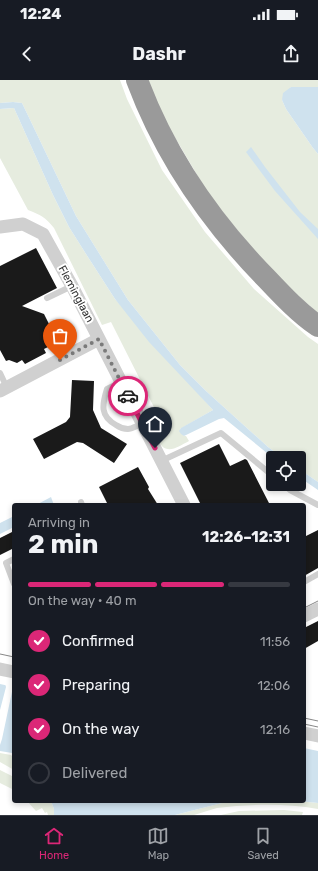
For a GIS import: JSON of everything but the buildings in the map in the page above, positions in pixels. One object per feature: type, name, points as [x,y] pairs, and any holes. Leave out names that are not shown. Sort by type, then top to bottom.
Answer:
[{"type":"highway","points":[[137,80],[153,119],[177,165],[207,210],[254,267],[292,304],[318,326]]},
{"type":"street","name":"Fleminglaan","points":[[0,227],[23,224],[43,234],[72,286],[183,503]]},
{"type":"street","points":[[4,389],[99,339]]},
{"type":"street","points":[[306,615],[318,609]]},
{"type":"street","points":[[0,669],[12,672]]},
{"type":"street","points":[[306,733],[318,736]]},
{"type":"lane","points":[[47,298],[72,286]]},
{"type":"lane","points":[[0,374],[4,389]]},
{"type":"lane","points":[[121,382],[107,389],[103,408],[105,416],[110,422],[119,427],[128,429],[142,424]]},
{"type":"lane","points":[[161,461],[221,433],[266,470]]},
{"type":"lane","points":[[292,491],[318,505]]},
{"type":"lane","points":[[12,560],[6,563],[12,579]]},
{"type":"lane","points":[[306,581],[318,574]]},
{"type":"shaded area","points":[[0,80],[120,80],[127,99],[162,170],[205,232],[254,289],[308,337],[318,344],[318,482],[306,474],[306,451],[273,451],[206,391],[180,365],[128,300],[76,216],[22,103],[0,103]]},
{"type":"shaded area","points":[[147,80],[318,80],[318,87],[291,87],[282,100],[286,109],[318,154],[318,313],[272,273],[209,195],[157,107]]},
{"type":"shaded area","points":[[14,108],[69,227],[115,299],[213,410],[180,429],[189,441],[180,446],[169,449],[161,446],[158,441],[168,435],[111,322],[102,325],[54,228],[48,221],[36,213],[28,210],[0,158],[0,109]]},
{"type":"shaded area","points":[[0,753],[11,755],[12,769],[0,762]]},
{"type":"shaded area","points":[[0,770],[12,776],[12,789],[0,783]]},
{"type":"shaded area","points":[[306,802],[318,803],[318,809],[280,805],[255,805],[217,808],[194,815],[175,815],[222,803]]},
{"type":"shaded area","points":[[29,803],[52,803],[54,815],[48,815],[42,808],[36,811]]},
{"type":"shaded area","points":[[284,810],[303,812],[302,815],[221,815],[239,811]]},
{"type":"water","points":[[291,87],[318,87],[318,154],[286,109],[282,100],[283,93]]},
{"type":"water","points":[[0,103],[22,103],[76,216],[128,300],[180,365],[206,391],[273,451],[266,451],[266,452],[224,418],[184,436],[181,434],[179,431],[181,428],[213,410],[149,342],[115,299],[69,227],[14,108],[0,109]]},
{"type":"water","points":[[251,147],[300,212],[318,229],[318,239],[275,191],[246,152]]},
{"type":"water","points":[[306,474],[318,482],[318,490],[306,482]]},
{"type":"water","points":[[51,497],[53,503],[40,503]]},
{"type":"water","points":[[12,517],[12,528],[0,534],[0,523]]},
{"type":"water","points":[[0,684],[12,687],[12,753],[0,751]]},
{"type":"water","points":[[306,748],[318,751],[318,803],[306,802]]},
{"type":"water","points":[[52,803],[222,803],[175,815],[54,815]]},
{"type":"pier","points":[[5,683],[12,685],[12,692],[0,745],[0,710],[6,687]]},
{"type":"tram line","points":[[306,607],[318,601]]},
{"type":"tram line","points":[[0,654],[12,657]]},
{"type":"tram line","points":[[306,718],[318,721]]},
{"type":"tram line","points":[[306,724],[318,727]]},
{"type":"way so far","points":[[60,360],[99,339],[128,396]]},
{"type":"route","points":[[128,396],[155,448]]}]
